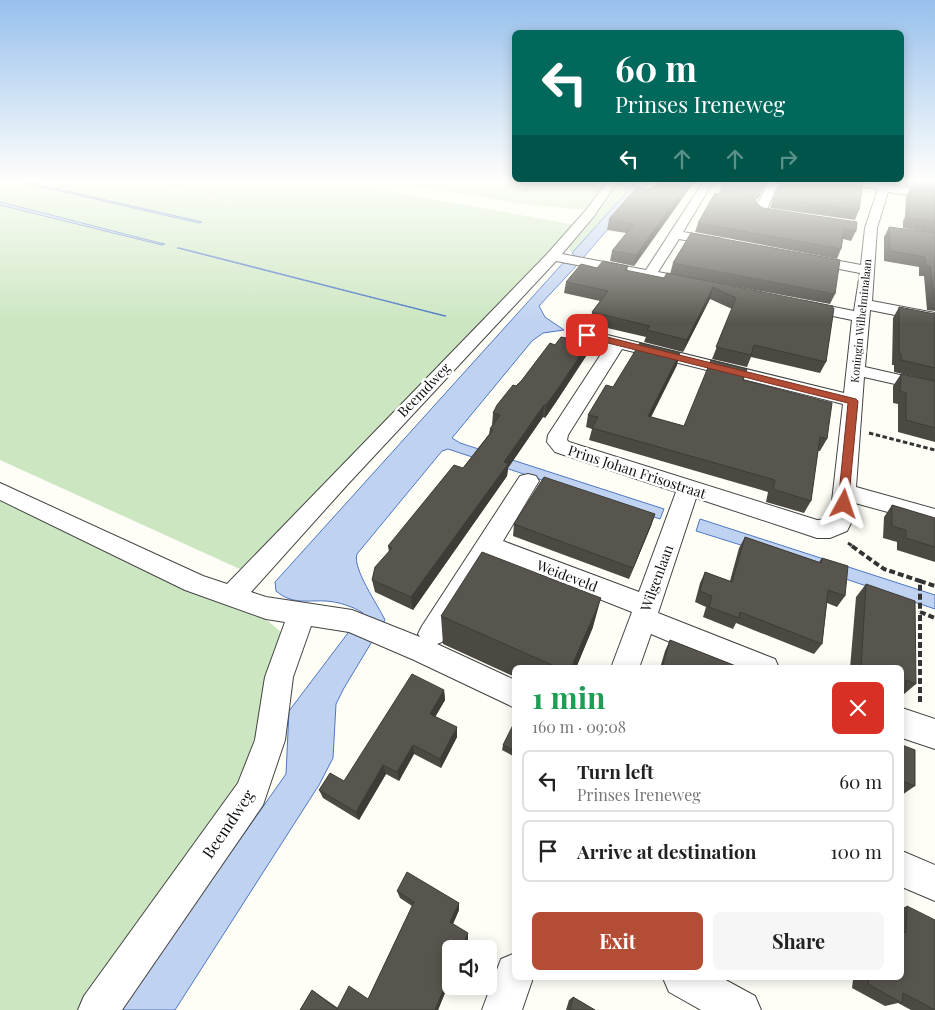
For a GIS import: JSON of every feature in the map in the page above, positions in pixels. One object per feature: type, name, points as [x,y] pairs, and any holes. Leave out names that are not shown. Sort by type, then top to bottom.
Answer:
[{"type":"street","name":"Beemdweg","points":[[232,596],[340,478],[553,256],[576,229]]},
{"type":"street","points":[[650,274],[679,229]]},
{"type":"street","name":"Koningin Wilhelminalaan","points":[[830,529],[839,525],[843,517],[855,370],[871,229]]},
{"type":"street","points":[[675,234],[732,245]]},
{"type":"street","points":[[553,256],[707,286]]},
{"type":"street","points":[[790,256],[867,270]]},
{"type":"street","points":[[793,303],[935,318]]},
{"type":"street","points":[[587,335],[853,401]]},
{"type":"street","name":"Prins Johan Frisostraat","points":[[617,343],[558,435],[557,442],[562,447],[573,453],[688,490],[817,529],[830,529]]},
{"type":"street","points":[[855,370],[935,388]]},
{"type":"street","points":[[432,634],[528,481]]},
{"type":"street","name":"Wilgenlaan","points":[[626,665],[688,490]]},
{"type":"street","points":[[0,491],[194,583],[266,608],[352,621],[512,693]]},
{"type":"street","points":[[845,492],[935,517]]},
{"type":"street","name":"Weideveld","points":[[488,545],[644,612],[759,665]]},
{"type":"street","name":"Beemdweg","points":[[98,1010],[251,793],[270,740],[279,677],[302,612]]},
{"type":"street","points":[[904,870],[935,883]]},
{"type":"street","points":[[502,1010],[513,980]]},
{"type":"street","points":[[687,980],[741,1010]]},
{"type":"path","points":[[850,428],[935,450]]},
{"type":"path","points":[[830,529],[884,569],[935,586]]},
{"type":"path","points":[[919,729],[920,581]]},
{"type":"path","points":[[920,612],[935,618]]},
{"type":"green space","points":[[0,229],[101,229],[164,244],[106,229],[572,229],[253,575],[0,460]],"holes":[[[180,248],[445,315],[177,249]]]},
{"type":"green space","points":[[585,229],[594,229],[572,253],[569,249],[570,245]]},
{"type":"green space","points":[[0,492],[221,597],[268,621],[281,632],[263,762],[82,1010],[0,1010]]},
{"type":"water","points":[[98,229],[107,229],[165,244],[162,245]]},
{"type":"water","points":[[594,229],[608,229],[583,258],[576,257],[572,253]]},
{"type":"water","points":[[177,248],[180,248],[446,316],[444,316]]},
{"type":"water","points":[[563,263],[579,263],[539,306],[545,317],[564,330],[543,333],[532,341],[452,438],[460,443],[664,509],[660,519],[448,449],[442,451],[357,554],[358,568],[366,587],[385,620],[336,704],[333,758],[319,785],[175,1010],[120,1010],[286,774],[289,711],[363,613],[350,606],[336,602],[300,601],[288,598],[276,591],[275,582]]},
{"type":"water","points":[[700,519],[935,595],[935,609],[696,531]]},
{"type":"building","points":[[630,229],[655,229],[636,255],[612,251]]},
{"type":"building","points":[[732,229],[844,229],[841,249]]},
{"type":"building","points":[[889,229],[935,233],[935,299],[930,266],[925,266],[925,257],[890,251]]},
{"type":"building","points":[[691,233],[840,260],[835,294],[673,263]]},
{"type":"building","points":[[603,261],[628,266],[625,270],[664,278],[667,273],[833,306],[826,362],[754,345],[751,355],[716,347],[736,298],[713,287],[687,340],[647,330],[650,326],[592,312],[608,291],[566,282],[581,264],[597,268]]},
{"type":"building","points":[[899,307],[935,314],[935,368],[901,360],[901,354],[899,353]]},
{"type":"building","points":[[572,330],[594,335],[557,390],[546,405],[544,405],[504,462],[508,464],[411,597],[372,580],[375,567],[392,548],[388,546],[454,465],[463,468],[493,430],[490,429],[500,415],[493,413],[513,385],[516,386],[522,380],[550,343],[555,345],[561,337],[566,338]]},
{"type":"building","points":[[640,343],[680,353],[648,416],[684,426],[711,360],[747,369],[743,380],[832,403],[827,439],[820,437],[811,501],[773,489],[775,480],[592,428],[598,417],[588,415],[606,385],[613,387]]},
{"type":"building","points":[[901,374],[935,381],[935,428],[906,420],[906,393],[900,391]]},
{"type":"building","points":[[544,477],[655,514],[633,568],[514,524]]},
{"type":"building","points":[[892,505],[935,518],[935,547],[906,538],[906,530],[892,526]]},
{"type":"building","points":[[745,537],[821,563],[822,558],[848,566],[845,596],[828,590],[822,644],[740,612],[739,618],[709,607],[712,596],[700,591],[705,572],[732,582]]},
{"type":"building","points":[[482,552],[601,598],[572,665],[552,665],[441,616]]},
{"type":"building","points":[[866,584],[915,601],[916,684],[906,680],[904,692],[904,665],[861,665]]},
{"type":"building","points":[[670,640],[733,665],[663,665]]},
{"type":"building","points":[[412,674],[444,690],[430,714],[457,727],[440,759],[413,745],[397,772],[383,765],[356,812],[319,790],[330,773],[344,781]]},
{"type":"building","points":[[512,727],[512,750],[503,745]]},
{"type":"building","points":[[904,746],[915,750],[915,786],[904,782]]},
{"type":"building","points":[[407,872],[459,903],[450,922],[468,933],[465,940],[442,940],[442,993],[435,1010],[300,1010],[312,990],[337,1009],[349,986],[368,999],[414,902],[397,891]]},
{"type":"building","points":[[907,906],[935,920],[935,1010],[903,993],[902,1003],[868,984],[869,980],[904,980],[904,932],[906,933]]},
{"type":"building","points":[[573,997],[595,1010],[570,1010]]},
{"type":"route","points":[[587,335],[853,401],[844,504]]}]
